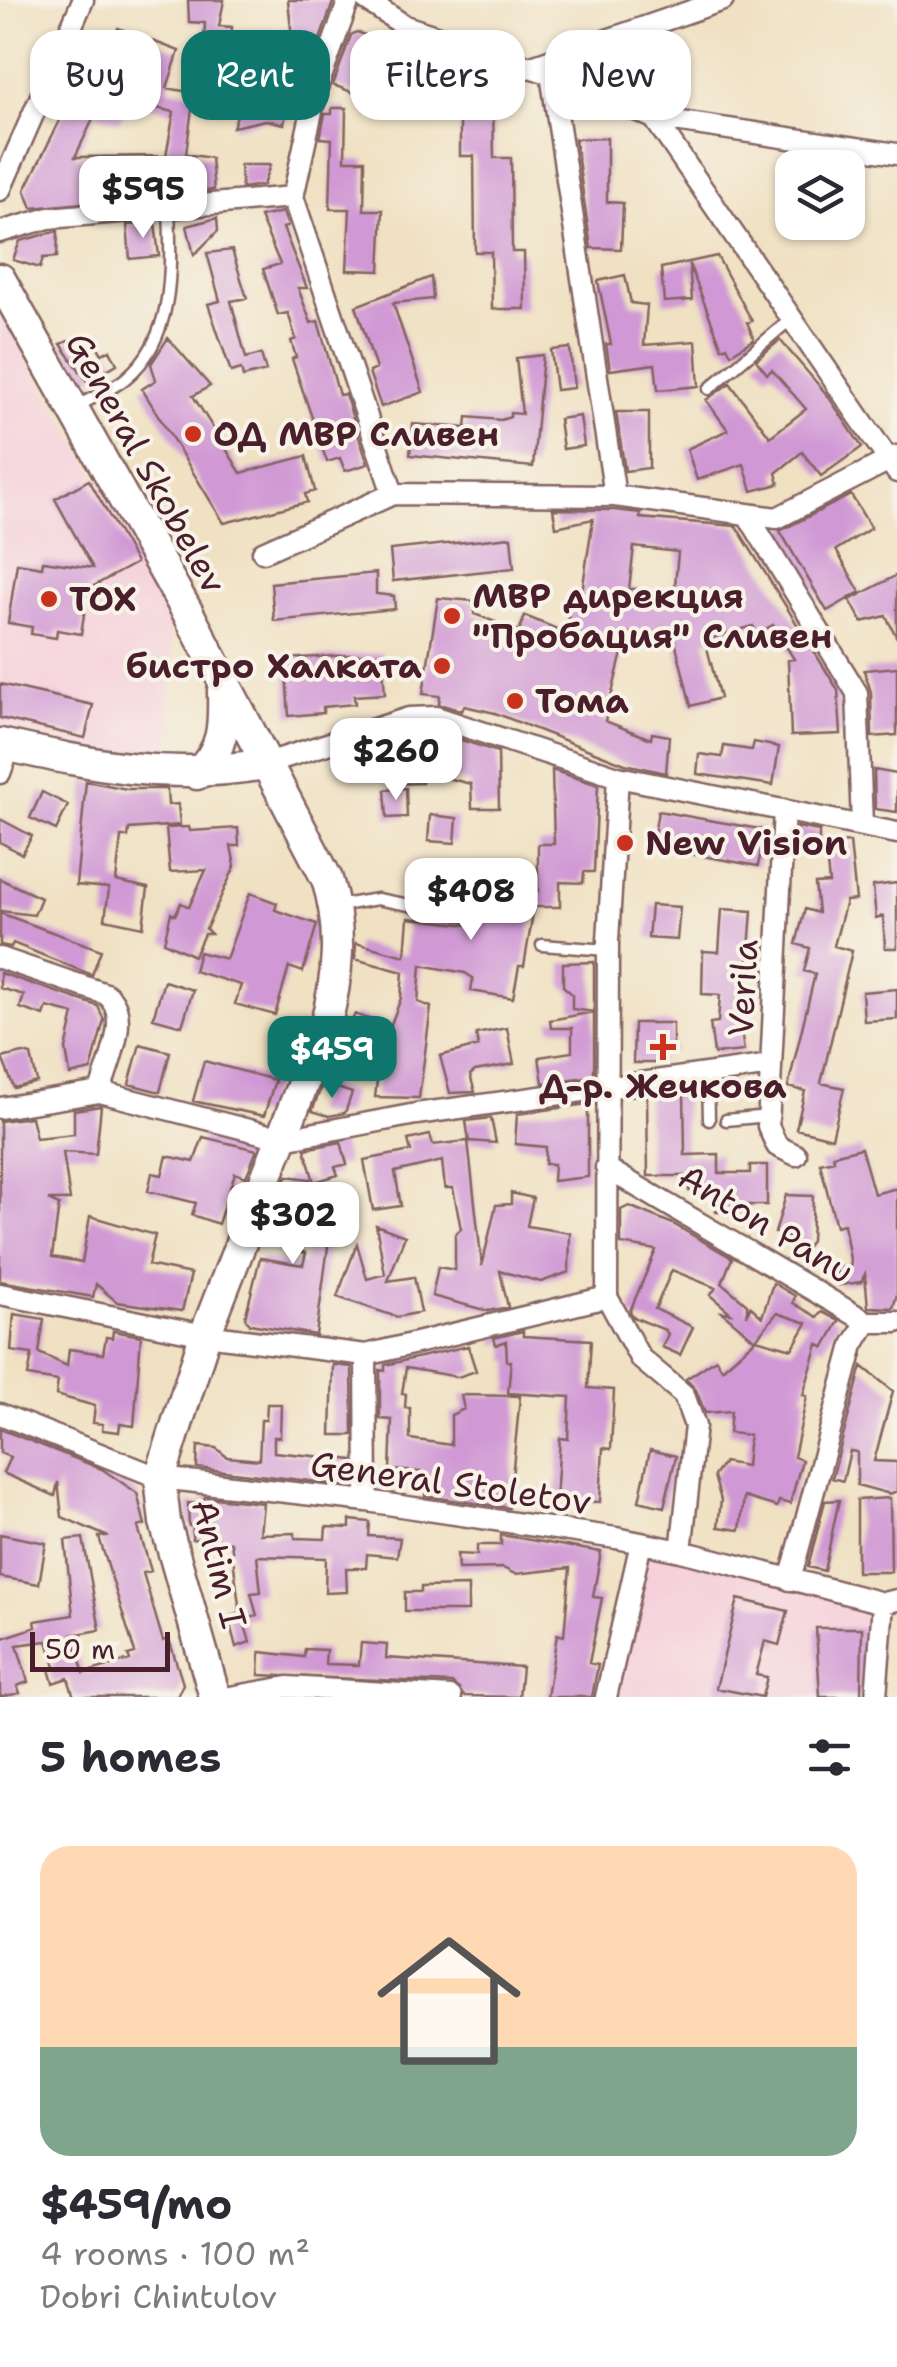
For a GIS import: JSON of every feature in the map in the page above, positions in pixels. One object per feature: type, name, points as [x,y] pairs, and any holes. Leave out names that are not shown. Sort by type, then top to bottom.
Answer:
[{"type":"street","points":[[0,190],[83,0]]},
{"type":"street","points":[[349,0],[317,88],[293,196],[392,494]]},
{"type":"street","points":[[366,0],[417,30]]},
{"type":"street","points":[[525,68],[723,0]]},
{"type":"street","points":[[558,120],[614,496]]},
{"type":"street","points":[[263,552],[392,494],[614,496],[776,518],[894,463],[655,120]]},
{"type":"street","points":[[668,120],[897,154]]},
{"type":"street","points":[[0,232],[49,218],[293,196]]},
{"type":"street","name":"General Skobelev","points":[[0,280],[188,612],[223,686],[328,880],[336,906]]},
{"type":"street","points":[[746,514],[857,693],[862,825]]},
{"type":"street","points":[[197,774],[215,758],[220,742],[223,686]]},
{"type":"street","points":[[3,754],[122,770],[197,774],[264,764],[409,718],[436,717],[618,777],[897,833]]},
{"type":"street","points":[[618,777],[608,950],[608,1297],[640,1358],[684,1395],[692,1410],[695,1426],[681,1550]]},
{"type":"street","name":"Verila","points":[[769,1116],[784,810]]},
{"type":"street","name":"Antim I","points":[[215,1697],[165,1522],[160,1478],[206,1335],[284,1139],[336,984],[336,906]]},
{"type":"street","points":[[0,958],[106,994],[116,1003],[119,1017],[100,1092]]},
{"type":"street","points":[[0,1108],[100,1092],[284,1139],[416,1114],[771,1065]]},
{"type":"street","points":[[769,1116],[768,1126],[777,1146],[796,1155]]},
{"type":"street","name":"Anton Panu","points":[[606,1168],[867,1322],[897,1322]]},
{"type":"street","points":[[0,1294],[206,1335],[366,1354],[608,1297]]},
{"type":"street","points":[[790,1580],[853,1345],[867,1322]]},
{"type":"street","points":[[366,1354],[367,1502]]},
{"type":"street","name":"General Stoletov","points":[[0,1414],[160,1478],[367,1502],[641,1543],[890,1602]]},
{"type":"street","points":[[606,1697],[641,1543]]},
{"type":"street","points":[[876,1697],[890,1602]]},
{"type":"street","points":[[230,1697],[288,1687],[452,1697]]},
{"type":"lane","points":[[73,408],[127,378],[161,324],[172,284],[169,208]]},
{"type":"lane","points":[[709,389],[791,318]]},
{"type":"lane","points":[[336,906],[377,900],[469,916]]},
{"type":"lane","points":[[542,946],[608,950]]},
{"type":"lane","points":[[708,1073],[709,1120]]},
{"type":"lane","points":[[726,1120],[769,1116]]},
{"type":"shaded area","points":[[0,311],[171,605],[171,761],[120,756],[0,729]]},
{"type":"shaded area","points":[[641,1543],[883,1603],[876,1697],[606,1697]]},
{"type":"building","points":[[188,0],[224,0],[219,26],[232,30],[205,30],[205,23],[189,22]]},
{"type":"building","points":[[288,0],[334,0],[323,30],[291,30]]},
{"type":"building","points":[[350,38],[350,91],[333,85]]},
{"type":"building","points":[[161,44],[179,51],[167,88],[181,91],[181,120],[190,120],[186,154],[211,158],[214,190],[32,208],[25,190],[60,120],[93,120],[75,157],[166,156],[174,112],[161,109]]},
{"type":"building","points":[[332,108],[346,108],[345,160],[365,160],[364,210],[383,210],[380,271],[347,270],[350,209],[330,209],[332,139],[320,138],[324,120],[330,120]]},
{"type":"building","points":[[235,120],[266,120],[233,127]]},
{"type":"building","points":[[460,120],[493,120],[494,158],[511,158],[512,252],[524,252],[525,309],[492,309],[491,252],[475,252],[474,156],[460,156]]},
{"type":"building","points":[[607,138],[607,202],[623,203],[621,249],[591,248],[575,139]]},
{"type":"building","points":[[240,165],[270,165],[263,185],[242,188]]},
{"type":"building","points":[[283,212],[288,226],[283,228],[307,288],[298,288],[311,323],[318,321],[339,395],[345,394],[368,464],[345,471],[340,458],[327,462],[292,359],[296,357],[291,341],[296,339],[288,313],[278,315],[263,269],[280,264],[260,217]]},
{"type":"building","points":[[217,218],[218,231],[194,255],[187,226]]},
{"type":"building","points":[[155,223],[159,256],[130,259],[127,225]]},
{"type":"building","points":[[58,231],[57,257],[43,258],[40,268],[13,260],[20,241]]},
{"type":"building","points":[[232,250],[247,298],[231,301],[246,358],[261,354],[266,371],[243,377],[241,369],[231,372],[208,304],[220,301],[207,253]]},
{"type":"building","points":[[717,256],[752,321],[747,322],[754,339],[731,354],[727,346],[722,348],[689,264],[692,300],[664,302],[661,268]]},
{"type":"building","points":[[625,275],[631,303],[647,305],[644,345],[696,341],[699,386],[658,390],[655,364],[610,370],[606,344],[611,344],[598,281]]},
{"type":"building","points":[[431,277],[433,299],[393,303],[423,392],[381,407],[369,372],[376,369],[356,306]]},
{"type":"building","points":[[82,335],[90,349],[96,344],[102,354],[110,350],[117,364],[87,381],[61,344]]},
{"type":"building","name":"ОД МВР Сливен","points":[[168,338],[210,386],[193,396],[241,473],[306,456],[315,491],[305,494],[307,502],[224,523],[142,389],[156,380],[151,364]]},
{"type":"building","points":[[780,340],[828,396],[862,447],[821,476],[802,452],[776,473],[779,484],[752,491],[744,464],[697,480],[687,449],[728,430],[706,400],[730,383],[770,437],[806,409],[772,370],[767,374],[756,360]]},
{"type":"building","points":[[570,348],[574,388],[556,390],[551,350]]},
{"type":"building","points":[[543,355],[533,467],[410,455],[413,424],[466,428],[467,417],[501,420],[510,417],[510,413],[522,414],[516,358]]},
{"type":"building","points":[[616,412],[649,412],[649,468],[625,471]]},
{"type":"building","points":[[580,416],[584,446],[563,449],[559,419]]},
{"type":"building","points":[[89,480],[136,563],[88,589],[81,634],[57,630],[56,638],[31,634],[32,627],[8,623],[17,563],[42,567],[43,561],[93,568],[55,499]]},
{"type":"building","points":[[851,495],[871,528],[836,550],[860,592],[827,611],[780,531]]},
{"type":"building","points":[[553,509],[614,510],[641,513],[640,518],[736,526],[838,690],[841,734],[791,736],[788,660],[794,659],[773,625],[757,634],[753,626],[705,640],[720,698],[691,706],[673,633],[627,633],[605,721],[651,739],[652,733],[669,736],[666,773],[625,764],[495,713],[464,706],[462,711],[439,704],[440,696],[423,694],[438,598],[475,601],[474,614],[519,631],[525,616],[569,634],[568,606],[580,605],[593,519],[556,527]],"holes":[[[634,547],[678,552],[674,596],[639,598],[638,589],[629,589]]]},
{"type":"building","points":[[511,537],[514,568],[393,581],[390,550]]},
{"type":"building","points":[[376,573],[376,594],[394,596],[395,609],[274,621],[271,583]]},
{"type":"building","points":[[897,575],[897,638],[886,616],[862,622],[850,600]]},
{"type":"building","points":[[382,653],[385,694],[354,696],[355,704],[323,707],[323,713],[289,716],[285,659]]},
{"type":"building","points":[[897,667],[897,735],[872,737],[871,692],[864,670]]},
{"type":"building","points":[[0,684],[93,705],[85,738],[0,718]]},
{"type":"building","points":[[434,731],[498,752],[499,808],[472,808],[471,784],[422,772],[422,783],[394,784],[394,746],[381,746],[381,741],[411,732]]},
{"type":"building","points":[[754,742],[779,747],[773,785],[697,774],[699,754],[722,757],[724,746],[752,750]]},
{"type":"building","points":[[552,770],[598,785],[594,872],[584,872],[583,883],[560,882],[560,907],[534,907],[524,966],[519,966],[513,998],[471,991],[473,978],[465,973],[421,965],[418,1002],[431,1007],[419,1098],[375,1097],[379,1065],[328,1072],[355,1014],[390,1027],[401,998],[403,972],[355,959],[356,943],[405,956],[408,918],[468,925],[476,921],[474,909],[445,903],[448,862],[474,868],[470,883],[501,883],[501,891],[538,891],[538,844],[554,844]]},
{"type":"building","points":[[874,770],[897,774],[897,812],[875,809]]},
{"type":"building","points":[[86,781],[127,789],[167,789],[168,805],[178,804],[180,825],[129,829],[128,837],[121,837],[116,881],[148,888],[143,927],[105,919],[109,888],[76,885]]},
{"type":"building","points":[[406,788],[407,817],[387,818],[385,790]]},
{"type":"building","points":[[42,792],[68,805],[56,830],[30,818]]},
{"type":"building","points":[[658,811],[765,830],[758,866],[652,847]]},
{"type":"building","points":[[430,815],[457,818],[455,843],[428,841]]},
{"type":"building","points":[[0,819],[32,836],[22,854],[0,842]]},
{"type":"building","points":[[189,827],[190,831],[238,828],[239,846],[231,846],[235,866],[206,929],[211,934],[204,934],[194,956],[164,942],[171,913],[175,915],[181,903],[189,907],[206,870],[170,872],[166,828]]},
{"type":"building","points":[[797,827],[819,831],[819,852],[796,852]]},
{"type":"building","points":[[850,842],[856,900],[846,901],[834,946],[852,951],[821,1083],[844,1088],[832,1138],[796,1129],[805,1091],[788,1087],[815,974],[804,971],[810,948],[796,944],[805,909],[818,913],[815,884],[829,883],[825,844]]},
{"type":"building","points":[[0,879],[41,898],[34,915],[0,911]]},
{"type":"building","points":[[897,883],[897,948],[885,948],[883,916],[876,918],[873,886]]},
{"type":"building","points":[[250,893],[277,903],[275,910],[317,924],[303,972],[289,967],[275,1015],[235,1004],[241,985],[194,971],[199,952],[226,959]]},
{"type":"building","points":[[651,905],[680,907],[677,940],[648,938]]},
{"type":"building","points":[[722,909],[752,911],[745,1002],[737,1002],[744,1051],[714,1054],[710,1023],[718,1022],[720,995],[702,994],[703,951],[719,952]]},
{"type":"building","points":[[0,913],[101,950],[92,975],[13,943],[11,947],[0,945]]},
{"type":"building","points":[[594,962],[594,1012],[572,1009],[572,994],[563,986],[563,963]]},
{"type":"building","points":[[0,973],[98,1006],[104,1020],[91,1070],[70,1075],[66,1049],[74,1014],[47,1007],[44,1016],[20,1008],[24,995],[0,988]]},
{"type":"building","points":[[164,981],[193,990],[182,1026],[153,1018]]},
{"type":"building","points":[[897,989],[897,1019],[864,1021],[862,992]]},
{"type":"building","points":[[594,1012],[594,1076],[543,1083],[539,1057],[572,1052],[572,1028],[551,1028],[550,1020]]},
{"type":"building","points":[[634,1023],[673,1023],[673,1052],[660,1052],[661,1063],[633,1063]]},
{"type":"building","points":[[507,1028],[514,1064],[475,1071],[470,1075],[475,1092],[450,1093],[440,1056],[478,1046],[476,1034]]},
{"type":"building","points":[[140,1044],[170,1052],[160,1092],[129,1084]]},
{"type":"building","points":[[31,1055],[37,1082],[14,1088],[2,1058]]},
{"type":"building","points":[[204,1061],[275,1080],[264,1116],[193,1101]]},
{"type":"building","points":[[323,1083],[352,1093],[345,1113],[329,1116],[312,1111]]},
{"type":"building","points":[[684,1091],[685,1155],[719,1154],[719,1173],[750,1173],[750,1165],[767,1165],[767,1205],[749,1205],[749,1212],[716,1212],[716,1191],[689,1191],[689,1176],[648,1176],[647,1096]]},
{"type":"building","points":[[588,1104],[588,1177],[553,1181],[554,1164],[545,1164],[546,1147],[515,1144],[517,1114]]},
{"type":"building","points":[[101,1106],[96,1154],[63,1152],[70,1200],[48,1200],[59,1205],[52,1257],[82,1262],[90,1216],[155,1235],[148,1265],[191,1274],[182,1311],[117,1302],[96,1284],[93,1297],[0,1281],[0,1121],[31,1117],[36,1138],[74,1134],[74,1110]]},
{"type":"building","points":[[491,1118],[496,1143],[469,1141],[466,1121]]},
{"type":"building","points":[[430,1135],[433,1145],[468,1141],[482,1266],[496,1205],[511,1204],[511,1193],[533,1198],[527,1226],[570,1233],[569,1272],[541,1282],[500,1271],[508,1307],[488,1311],[432,1296],[438,1267],[455,1270],[455,1234],[461,1229],[453,1188],[445,1188],[442,1161],[395,1172],[401,1206],[373,1210],[364,1160],[411,1151],[408,1140]]},
{"type":"building","points":[[203,1137],[257,1150],[246,1177],[235,1173],[218,1224],[192,1215],[196,1203],[148,1191],[152,1173],[162,1175],[167,1156],[194,1162]]},
{"type":"building","points":[[341,1142],[347,1164],[335,1167],[338,1175],[314,1182],[305,1149]]},
{"type":"building","points":[[861,1148],[874,1194],[897,1188],[897,1294],[893,1308],[868,1307],[865,1274],[861,1282],[839,1285],[836,1268],[851,1266],[844,1224],[836,1226],[820,1163],[834,1160],[833,1155]]},
{"type":"building","points":[[287,1176],[310,1179],[305,1214],[332,1217],[316,1335],[250,1324],[245,1318],[260,1258],[303,1265],[306,1253],[275,1243],[278,1200]]},
{"type":"building","points":[[786,1195],[813,1196],[811,1241],[803,1252],[795,1240],[775,1233]]},
{"type":"building","points":[[629,1206],[673,1224],[732,1258],[722,1283],[747,1304],[747,1316],[750,1306],[762,1317],[773,1283],[795,1296],[793,1303],[817,1317],[822,1312],[839,1321],[824,1348],[818,1344],[803,1395],[807,1396],[794,1457],[802,1460],[790,1504],[779,1501],[777,1507],[744,1497],[740,1530],[718,1527],[721,1500],[714,1476],[724,1462],[746,1466],[749,1435],[729,1433],[731,1411],[705,1413],[696,1390],[686,1379],[716,1359],[722,1369],[755,1340],[722,1312],[731,1313],[710,1295],[716,1288],[672,1270],[655,1309],[693,1327],[680,1355],[662,1347],[668,1334],[665,1330],[633,1317],[630,1311],[656,1250],[621,1244],[621,1210]],"holes":[[[777,1313],[807,1323],[792,1349],[755,1340]]]},
{"type":"building","points":[[376,1225],[405,1236],[388,1281],[414,1277],[421,1312],[397,1317],[337,1297],[357,1244],[367,1279],[385,1274]]},
{"type":"building","points":[[14,1314],[44,1319],[39,1353],[67,1366],[69,1349],[103,1354],[106,1337],[112,1338],[113,1331],[141,1336],[134,1426],[120,1424],[119,1432],[102,1430],[103,1424],[93,1423],[95,1406],[56,1395],[58,1381],[28,1376],[32,1354],[11,1351]]},
{"type":"building","points":[[523,1331],[523,1336],[591,1340],[588,1388],[614,1390],[611,1449],[603,1448],[600,1502],[556,1500],[560,1438],[568,1439],[570,1397],[508,1393],[511,1361],[507,1361],[506,1341],[496,1345],[494,1338]]},
{"type":"building","points":[[468,1346],[476,1371],[458,1377],[406,1368],[402,1394],[406,1394],[405,1408],[410,1408],[410,1439],[451,1445],[451,1415],[464,1409],[461,1395],[520,1396],[509,1508],[425,1496],[426,1486],[419,1486],[420,1472],[390,1470],[392,1420],[380,1419],[380,1370],[385,1371],[385,1365]]},
{"type":"building","points":[[333,1365],[352,1367],[353,1435],[331,1435]]},
{"type":"building","points":[[862,1366],[893,1391],[874,1461],[897,1462],[897,1491],[890,1494],[857,1485],[857,1452],[850,1451],[843,1481],[832,1478]]},
{"type":"building","points":[[267,1404],[281,1404],[280,1437],[274,1437],[274,1452],[353,1460],[353,1486],[197,1468],[198,1446],[216,1448],[227,1457],[259,1460],[261,1420],[266,1420]]},
{"type":"building","points":[[0,1429],[102,1469],[137,1493],[145,1525],[138,1527],[151,1571],[143,1573],[163,1641],[169,1639],[183,1684],[177,1697],[74,1697],[68,1678],[53,1683],[49,1669],[55,1667],[47,1641],[17,1645],[28,1682],[17,1686],[20,1693],[0,1697],[0,1639],[36,1627],[35,1621],[73,1615],[65,1540],[83,1538],[100,1630],[72,1635],[84,1673],[130,1660],[128,1655],[135,1653],[99,1537],[106,1536],[62,1517],[58,1482],[55,1496],[3,1473],[10,1457],[0,1453]]},
{"type":"building","points":[[650,1450],[676,1456],[664,1507],[639,1501]]},
{"type":"building","points":[[205,1497],[263,1503],[260,1534],[295,1533],[295,1538],[325,1539],[326,1527],[350,1528],[350,1520],[370,1522],[369,1536],[400,1538],[397,1557],[367,1554],[366,1568],[346,1568],[347,1592],[325,1593],[326,1558],[257,1556],[261,1592],[251,1593],[257,1616],[243,1619],[250,1642],[236,1647],[228,1617],[240,1613],[231,1542],[192,1539],[193,1526],[189,1526],[188,1503],[201,1504]]},
{"type":"building","points":[[890,1498],[891,1572],[857,1572],[857,1500]]},
{"type":"building","points":[[839,1500],[824,1571],[808,1567],[825,1501]]},
{"type":"building","points":[[0,1534],[46,1543],[39,1584],[0,1577]]},
{"type":"building","points":[[501,1535],[601,1552],[593,1597],[602,1598],[589,1663],[598,1665],[592,1697],[547,1697],[557,1634],[564,1636],[570,1568],[515,1574],[503,1568],[458,1569],[457,1554],[477,1555],[477,1545],[501,1545]]},
{"type":"building","points":[[468,1586],[468,1611],[405,1611],[405,1592],[421,1592],[421,1587]]},
{"type":"building","points":[[738,1599],[788,1611],[779,1645],[765,1641],[756,1675],[767,1677],[762,1697],[716,1688]]},
{"type":"building","points":[[816,1628],[862,1628],[861,1697],[820,1697]]},
{"type":"building","points":[[361,1643],[387,1645],[386,1658],[522,1667],[519,1697],[464,1696],[452,1683],[259,1675],[260,1652],[304,1657],[305,1649],[326,1650],[325,1664],[359,1665]]},
{"type":"place","name":"ОД МВР Сливен","points":[[193,434]]},
{"type":"place","name":"ТОХ","points":[[49,599]]},
{"type":"place","name":"МВР дирекция \"Пробация\" Сливен","points":[[452,616]]},
{"type":"place","name":"бистро Халката","points":[[442,666]]},
{"type":"place","name":"Тома","points":[[515,701]]},
{"type":"place","name":"New Vision","points":[[625,843]]},
{"type":"place","name":"Д-р. Жечкова","points":[[663,1047]]}]
